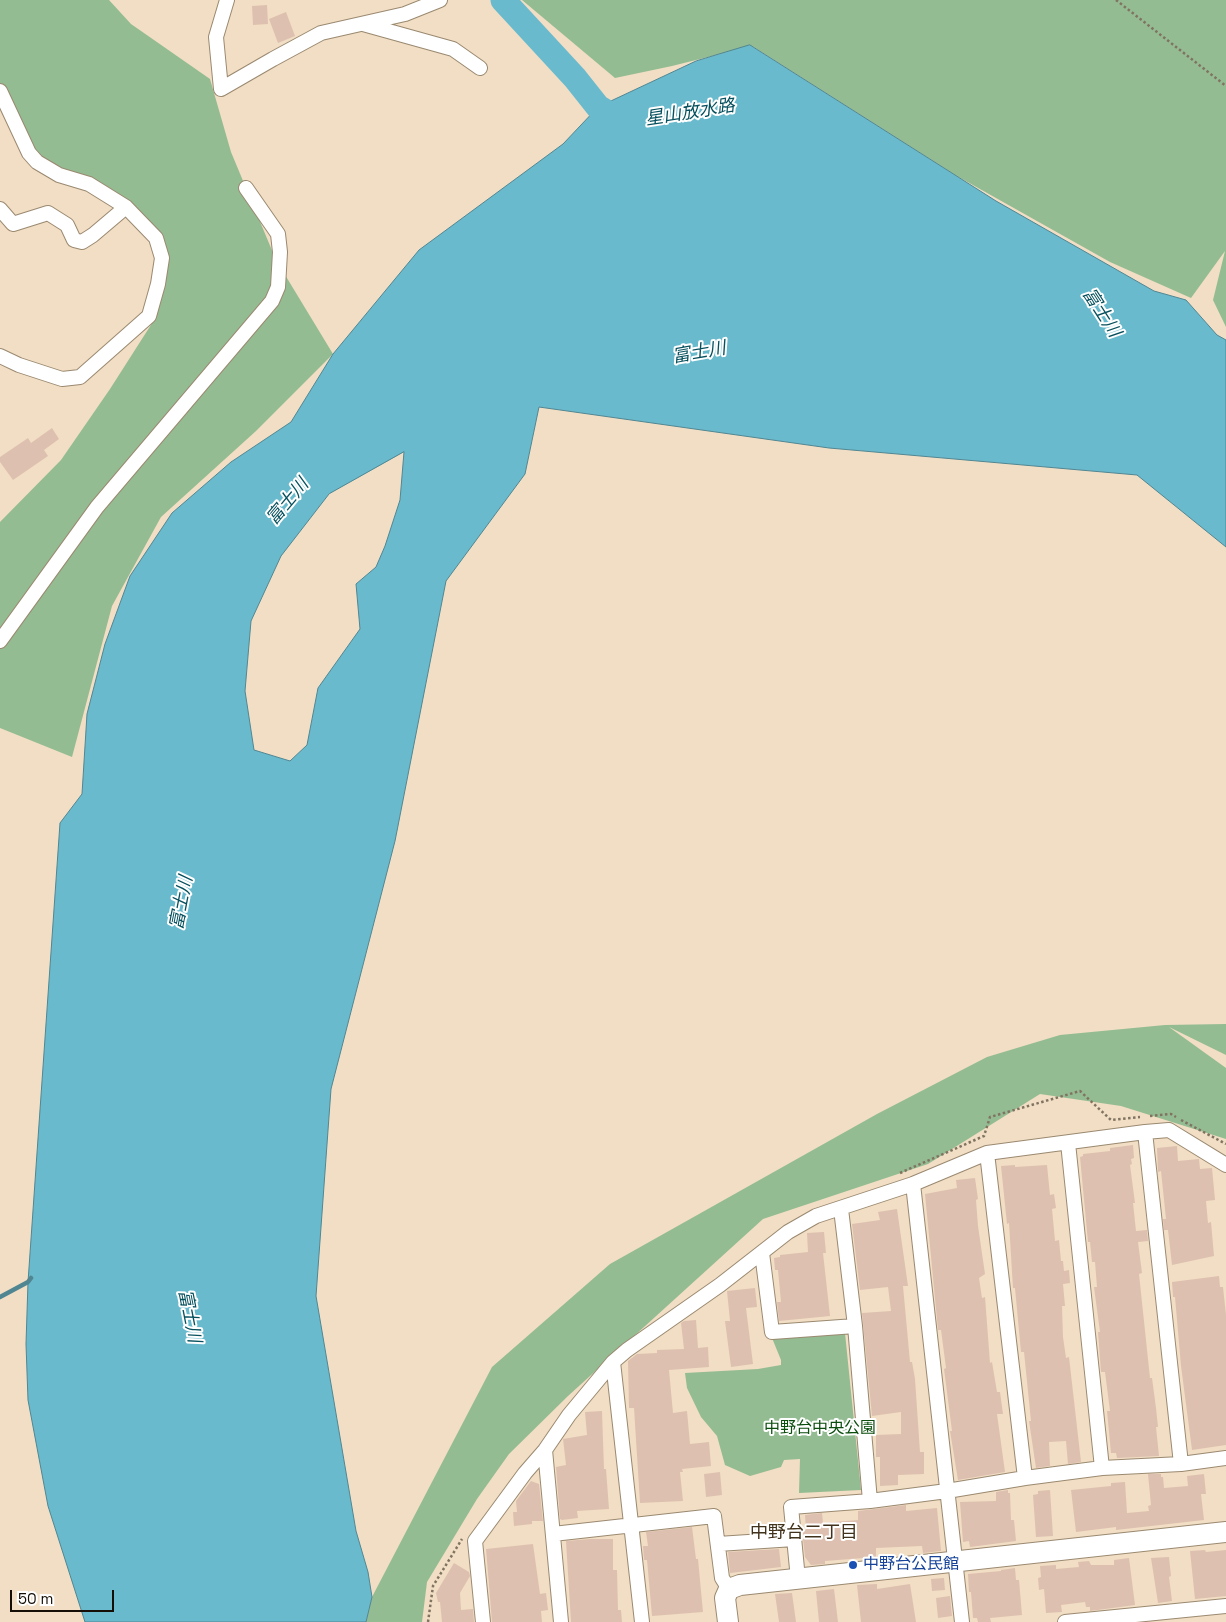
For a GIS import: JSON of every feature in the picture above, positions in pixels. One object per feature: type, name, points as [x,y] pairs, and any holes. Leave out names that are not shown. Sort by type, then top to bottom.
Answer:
[{"type":"street","points":[[227,0],[216,37],[221,89],[321,33],[406,14],[440,0]]},
{"type":"street","points":[[363,24],[386,32],[453,49],[480,68]]},
{"type":"street","points":[[0,91],[29,153],[37,162],[59,175],[89,184],[126,207],[156,238],[162,258],[158,284],[149,316],[80,377],[62,379],[19,365],[0,356]]},
{"type":"street","points":[[0,642],[97,506],[272,301],[278,287],[280,252],[278,234],[246,188]]},
{"type":"street","points":[[0,209],[13,224],[48,213],[67,225],[74,240],[82,242],[126,207]]},
{"type":"street","points":[[482,1622],[476,1541],[569,1415],[613,1362],[646,1336],[720,1285],[788,1232],[816,1216],[913,1184],[987,1153],[1169,1130],[1226,1166]]},
{"type":"street","points":[[1145,1132],[1181,1464]]},
{"type":"street","points":[[1068,1144],[1102,1468]]},
{"type":"street","points":[[987,1153],[1024,1478]]},
{"type":"street","points":[[913,1184],[962,1622]]},
{"type":"street","points":[[841,1209],[855,1326],[870,1501]]},
{"type":"street","points":[[762,1253],[772,1332],[855,1326]]},
{"type":"street","points":[[613,1362],[642,1622]]},
{"type":"street","points":[[545,1450],[561,1622]]},
{"type":"street","points":[[798,1579],[791,1507],[870,1501],[1102,1468],[1181,1464],[1226,1458]]},
{"type":"street","points":[[553,1534],[714,1516],[722,1578],[729,1590]]},
{"type":"street","points":[[728,1622],[725,1598],[729,1590],[740,1585],[1226,1532]]},
{"type":"street","points":[[718,1544],[794,1539]]},
{"type":"street","points":[[1065,1622],[1191,1616],[1226,1606]]},
{"type":"path","points":[[1116,0],[1226,86]]},
{"type":"path","points":[[896,1174],[984,1136],[990,1117],[1080,1091],[1112,1120],[1171,1114],[1226,1144]]},
{"type":"path","points":[[428,1622],[433,1586],[463,1537]]},
{"type":"green space","points":[[0,0],[109,0],[131,24],[210,79],[231,152],[276,260],[333,354],[256,431],[161,517],[112,606],[72,757],[0,728],[0,522],[61,460],[110,389],[156,317],[155,233],[60,171],[33,149],[0,89]]},
{"type":"green space","points":[[522,0],[1226,0],[1226,327],[1213,300],[1225,251],[1191,298],[1110,262],[955,175],[752,46],[615,78]]},
{"type":"green space","points":[[1226,1024],[1226,1055],[1169,1027],[1226,1068],[1226,1139],[1121,1106],[1040,1094],[928,1164],[763,1219],[568,1396],[509,1454],[477,1499],[427,1582],[422,1622],[366,1622],[372,1597],[492,1367],[610,1264],[877,1114],[987,1057],[1060,1035],[1165,1025]]},
{"type":"green space","name":"中野台中央公園","points":[[845,1333],[861,1490],[799,1493],[800,1459],[784,1460],[781,1467],[750,1476],[725,1465],[717,1436],[701,1417],[687,1388],[685,1373],[758,1369],[781,1365],[781,1360],[772,1338]]},
{"type":"water","name":"富士川","points":[[750,45],[996,201],[1154,291],[1186,300],[1217,335],[1226,340],[1226,547],[1137,475],[829,448],[539,407],[525,474],[446,581],[395,841],[331,1089],[316,1296],[356,1531],[368,1572],[372,1597],[366,1622],[85,1622],[48,1506],[28,1400],[26,1344],[28,1282],[60,823],[82,794],[87,714],[105,644],[130,576],[172,513],[231,462],[291,422],[333,354],[419,250],[563,144],[598,107],[696,61]],"holes":[[[404,452],[400,500],[376,567],[356,584],[360,629],[318,688],[307,745],[290,761],[254,750],[245,691],[251,621],[281,556],[329,494]]]},
{"type":"building","points":[[267,5],[268,24],[253,25],[252,6]]},
{"type":"building","points":[[286,12],[295,36],[278,43],[269,19]]},
{"type":"building","points":[[52,428],[59,439],[44,450],[48,456],[13,480],[0,462],[0,457],[28,438],[31,443]]},
{"type":"building","points":[[1133,1145],[1134,1158],[1131,1159],[1132,1164],[1130,1165],[1135,1203],[1133,1203],[1136,1231],[1147,1230],[1148,1241],[1138,1242],[1142,1273],[1139,1274],[1150,1378],[1152,1378],[1156,1408],[1159,1456],[1117,1458],[1116,1453],[1111,1453],[1107,1411],[1110,1411],[1105,1372],[1101,1372],[1098,1332],[1100,1332],[1094,1287],[1097,1287],[1095,1262],[1092,1262],[1090,1242],[1088,1242],[1080,1157],[1083,1154],[1110,1151],[1110,1148]]},
{"type":"building","points":[[1177,1146],[1178,1161],[1199,1159],[1200,1169],[1212,1168],[1215,1200],[1206,1201],[1208,1223],[1211,1222],[1214,1256],[1172,1265],[1168,1230],[1164,1230],[1163,1219],[1166,1219],[1161,1171],[1158,1172],[1157,1148]]},
{"type":"building","points":[[1015,1165],[1015,1167],[1047,1165],[1050,1195],[1054,1194],[1056,1208],[1052,1209],[1055,1241],[1059,1240],[1064,1271],[1069,1270],[1070,1283],[1063,1284],[1065,1306],[1062,1306],[1063,1337],[1066,1358],[1069,1357],[1081,1462],[1068,1464],[1066,1441],[1049,1442],[1050,1466],[1036,1468],[1029,1421],[1031,1421],[1024,1352],[1021,1352],[1015,1288],[1013,1288],[1009,1223],[1007,1224],[1001,1166]]},
{"type":"building","points":[[975,1178],[978,1199],[976,1200],[978,1226],[985,1274],[979,1278],[982,1298],[985,1297],[990,1363],[992,1362],[997,1392],[1000,1392],[1003,1414],[997,1414],[1005,1472],[958,1480],[950,1431],[952,1431],[941,1330],[938,1330],[925,1194],[957,1188],[956,1180]]},
{"type":"building","points":[[897,1209],[908,1286],[903,1286],[910,1362],[912,1362],[915,1379],[920,1452],[924,1452],[924,1474],[898,1475],[898,1485],[880,1486],[880,1457],[876,1457],[876,1435],[901,1434],[901,1412],[872,1416],[862,1313],[891,1311],[888,1287],[860,1290],[852,1224],[880,1220],[878,1212]]},
{"type":"building","points":[[824,1232],[826,1253],[823,1253],[830,1316],[779,1321],[777,1302],[781,1302],[778,1270],[775,1270],[774,1258],[780,1257],[780,1255],[808,1252],[807,1233]]},
{"type":"building","points":[[1219,1276],[1220,1287],[1223,1287],[1226,1315],[1226,1445],[1192,1450],[1172,1282]]},
{"type":"building","points":[[755,1288],[757,1307],[746,1308],[753,1364],[731,1367],[725,1321],[730,1321],[727,1291]]},
{"type":"building","points":[[696,1320],[698,1348],[708,1347],[709,1367],[669,1370],[673,1413],[687,1411],[690,1444],[709,1442],[711,1466],[682,1469],[683,1472],[680,1472],[683,1501],[640,1503],[634,1408],[629,1408],[628,1361],[637,1354],[657,1353],[657,1350],[684,1349],[681,1323]]},
{"type":"building","points":[[602,1411],[604,1469],[606,1469],[609,1509],[577,1511],[578,1518],[562,1520],[560,1519],[556,1467],[566,1465],[563,1439],[587,1435],[585,1412]]},
{"type":"building","points":[[720,1472],[722,1495],[706,1497],[704,1474]]},
{"type":"building","points":[[1148,1474],[1161,1474],[1164,1488],[1188,1486],[1187,1476],[1204,1474],[1206,1494],[1201,1494],[1204,1520],[1116,1530],[1116,1527],[1076,1532],[1071,1490],[1111,1486],[1111,1483],[1125,1482],[1127,1513],[1149,1511],[1148,1506],[1151,1505]]},
{"type":"building","points":[[531,1481],[539,1484],[543,1521],[532,1521],[532,1524],[514,1526],[513,1512],[517,1512],[516,1501]]},
{"type":"building","points":[[1008,1490],[1008,1493],[1010,1493],[1011,1520],[1014,1520],[1016,1541],[970,1547],[969,1541],[963,1542],[960,1502],[996,1501],[996,1492]]},
{"type":"building","points":[[1050,1490],[1053,1536],[1036,1537],[1033,1495],[1038,1494],[1038,1491]]},
{"type":"building","points":[[906,1505],[906,1511],[937,1508],[941,1551],[923,1553],[922,1546],[876,1548],[876,1557],[825,1561],[825,1564],[811,1565],[805,1557],[802,1530],[806,1530],[805,1515],[822,1513],[823,1523],[858,1520],[858,1511]]},
{"type":"building","points":[[692,1527],[696,1559],[698,1559],[703,1612],[652,1616],[647,1560],[644,1560],[643,1546],[648,1546],[646,1532]]},
{"type":"building","points":[[613,1539],[613,1570],[617,1570],[618,1610],[621,1610],[622,1622],[571,1622],[566,1541]]},
{"type":"building","points":[[533,1544],[540,1594],[546,1593],[548,1610],[541,1611],[542,1622],[492,1622],[486,1549]]},
{"type":"building","points":[[779,1549],[781,1567],[730,1573],[728,1552]]},
{"type":"building","points":[[1205,1550],[1206,1552],[1226,1550],[1226,1596],[1195,1599],[1190,1551]]},
{"type":"building","points":[[1169,1557],[1172,1601],[1158,1603],[1151,1558]]},
{"type":"building","points":[[1129,1558],[1135,1605],[1090,1611],[1090,1607],[1086,1607],[1085,1602],[1061,1605],[1062,1612],[1046,1613],[1044,1589],[1039,1590],[1040,1566],[1056,1565],[1056,1569],[1079,1567],[1078,1562],[1089,1561],[1091,1565],[1114,1565],[1114,1560]]},
{"type":"building","points":[[454,1563],[469,1572],[470,1576],[460,1593],[461,1610],[473,1609],[474,1622],[442,1622],[440,1602],[438,1602],[436,1593]]},
{"type":"building","points":[[1015,1568],[1016,1580],[1019,1580],[1022,1615],[990,1618],[991,1622],[978,1622],[977,1618],[973,1618],[968,1574]]},
{"type":"building","points":[[944,1578],[945,1590],[932,1591],[931,1579]]},
{"type":"building","points":[[877,1584],[877,1589],[910,1584],[916,1622],[861,1622],[857,1585]]},
{"type":"building","points":[[834,1589],[838,1622],[819,1622],[816,1591]]},
{"type":"building","points":[[792,1593],[796,1622],[779,1622],[775,1594]]},
{"type":"building","points":[[950,1596],[952,1616],[938,1618],[936,1598]]},
{"type":"waterway","name":"星山放水路","points":[[503,0],[575,78],[598,107],[620,120],[629,120]]},
{"type":"waterway","points":[[0,1297],[28,1282],[31,1278]]},
{"type":"place","name":"中野台公民館","points":[[853,1565]]},
{"type":"district","name":"中野台二丁目","points":[[804,1533]]}]
